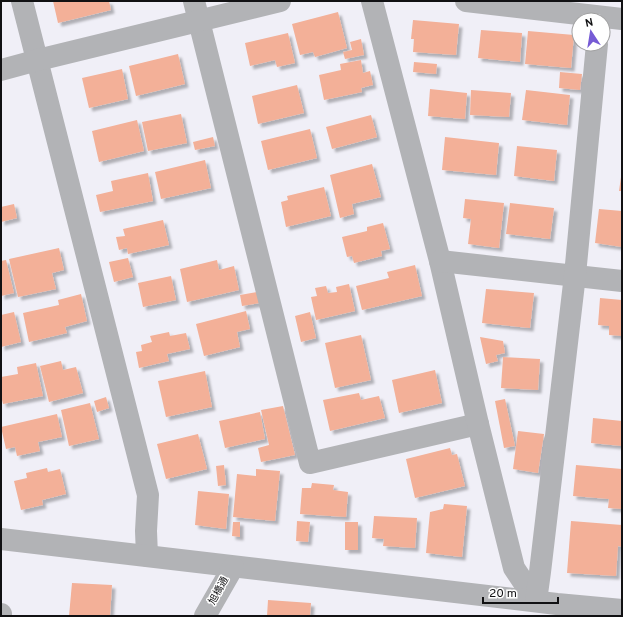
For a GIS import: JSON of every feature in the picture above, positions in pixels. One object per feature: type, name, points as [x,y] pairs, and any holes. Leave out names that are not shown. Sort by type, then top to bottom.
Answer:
[{"type":"street","points":[[22,1],[148,495],[146,531],[147,556]]},
{"type":"street","points":[[1,70],[197,11],[280,1]]},
{"type":"street","points":[[372,1],[440,261],[478,424],[514,568],[536,601]]},
{"type":"street","points":[[466,1],[600,12]]},
{"type":"street","points":[[197,11],[310,463],[478,424]]},
{"type":"street","points":[[611,16],[622,19]]},
{"type":"street","points":[[536,601],[575,276],[596,52]]},
{"type":"street","points":[[440,261],[622,281]]},
{"type":"street","points":[[1,539],[536,601],[556,610],[622,610]]},
{"type":"street","name":"旭橋通","points":[[205,616],[233,567]]},
{"type":"building","points":[[53,1],[109,1],[111,10],[58,23]]},
{"type":"building","points":[[338,12],[347,48],[315,57],[313,52],[300,55],[292,24]]},
{"type":"building","points":[[413,20],[459,24],[456,55],[413,52],[414,39],[411,39]]},
{"type":"building","points":[[481,30],[522,33],[520,62],[478,58]]},
{"type":"building","points":[[528,31],[571,35],[571,52],[572,52],[571,68],[525,64]]},
{"type":"building","points":[[288,33],[295,63],[277,67],[275,60],[250,66],[245,43]]},
{"type":"building","points":[[361,39],[364,55],[345,59],[343,52],[352,50],[350,42]]},
{"type":"building","points":[[178,54],[185,84],[136,96],[129,66]]},
{"type":"building","points":[[361,60],[363,73],[370,71],[373,85],[361,88],[362,92],[324,100],[319,75],[341,70],[340,64]]},
{"type":"building","points":[[414,62],[437,64],[436,74],[413,72]]},
{"type":"building","points":[[122,69],[128,99],[89,108],[82,78]]},
{"type":"building","points":[[560,72],[582,74],[580,90],[559,88]]},
{"type":"building","points":[[297,85],[304,113],[258,124],[252,96]]},
{"type":"building","points":[[430,89],[467,93],[465,119],[428,116]]},
{"type":"building","points":[[471,90],[511,93],[509,117],[470,115]]},
{"type":"building","points":[[526,90],[570,95],[567,125],[522,120]]},
{"type":"building","points":[[181,114],[187,143],[148,151],[142,122]]},
{"type":"building","points":[[371,115],[377,137],[332,149],[326,127]]},
{"type":"building","points":[[137,120],[144,151],[99,162],[92,131]]},
{"type":"building","points":[[310,129],[317,158],[268,170],[261,141]]},
{"type":"building","points":[[213,137],[215,146],[195,150],[193,142]]},
{"type":"building","points":[[445,137],[499,143],[496,175],[442,170]]},
{"type":"building","points":[[517,146],[557,150],[554,181],[514,176]]},
{"type":"building","points":[[205,160],[211,188],[161,199],[155,172]]},
{"type":"building","points":[[372,164],[381,197],[352,204],[354,214],[340,218],[330,175]]},
{"type":"building","points":[[148,173],[153,201],[100,212],[96,195],[113,191],[111,181]]},
{"type":"building","points":[[621,177],[622,191],[619,191]]},
{"type":"building","points":[[324,187],[331,216],[286,227],[281,202],[288,200],[287,196]]},
{"type":"building","points":[[465,199],[504,203],[499,248],[468,244],[471,219],[463,218]]},
{"type":"building","points":[[510,203],[554,208],[550,239],[506,234]]},
{"type":"building","points":[[14,204],[17,218],[1,222],[1,207]]},
{"type":"building","points":[[599,209],[622,211],[622,247],[595,243]]},
{"type":"building","points":[[163,220],[169,245],[128,254],[127,248],[119,250],[116,237],[125,236],[123,229]]},
{"type":"building","points":[[383,223],[390,249],[381,251],[382,256],[354,263],[352,256],[347,257],[342,237],[367,231],[367,227]]},
{"type":"building","points":[[59,248],[64,270],[52,273],[56,289],[18,297],[9,259]]},
{"type":"building","points":[[128,258],[133,277],[114,282],[109,262]]},
{"type":"building","points":[[6,260],[14,293],[1,296],[1,261]]},
{"type":"building","points":[[217,260],[219,270],[234,266],[239,290],[187,302],[180,269]]},
{"type":"building","points":[[415,265],[422,296],[362,310],[356,286],[389,278],[387,272]]},
{"type":"building","points":[[171,276],[176,300],[143,307],[138,283]]},
{"type":"building","points":[[349,284],[355,311],[316,320],[311,297],[317,296],[315,288],[326,286],[328,293],[337,292],[336,287]]},
{"type":"building","points":[[486,289],[534,293],[530,328],[482,323]]},
{"type":"building","points":[[257,292],[260,303],[242,306],[240,295]]},
{"type":"building","points":[[81,294],[87,321],[65,327],[67,333],[29,342],[23,313],[59,305],[58,300]]},
{"type":"building","points":[[600,298],[622,300],[622,336],[609,335],[609,326],[598,325]]},
{"type":"building","points":[[246,311],[250,329],[237,332],[240,347],[204,356],[196,324]]},
{"type":"building","points":[[14,312],[21,342],[1,347],[1,315]]},
{"type":"building","points":[[310,312],[316,338],[301,342],[295,316]]},
{"type":"building","points":[[169,332],[170,336],[186,333],[190,349],[167,354],[169,361],[139,368],[136,352],[142,351],[141,345],[152,342],[150,336]]},
{"type":"building","points":[[361,335],[371,380],[335,388],[325,343]]},
{"type":"building","points":[[480,337],[503,341],[505,353],[496,355],[498,361],[486,364]]},
{"type":"building","points":[[503,357],[540,359],[538,390],[501,388]]},
{"type":"building","points":[[61,361],[63,370],[76,367],[83,393],[49,402],[40,366]]},
{"type":"building","points":[[36,363],[43,396],[3,404],[1,396],[1,377],[18,374],[17,367]]},
{"type":"building","points":[[435,370],[442,403],[399,413],[392,380]]},
{"type":"building","points":[[205,371],[212,407],[166,417],[158,381]]},
{"type":"building","points":[[359,393],[361,400],[379,396],[385,418],[330,431],[323,400]]},
{"type":"building","points":[[106,397],[109,408],[97,412],[94,401]]},
{"type":"building","points":[[505,399],[515,446],[504,448],[495,401]]},
{"type":"building","points":[[90,403],[99,439],[69,446],[61,410]]},
{"type":"building","points":[[283,406],[295,455],[261,462],[258,448],[269,445],[261,410]]},
{"type":"building","points":[[260,412],[265,439],[225,448],[219,421]]},
{"type":"building","points":[[57,414],[62,437],[38,442],[40,451],[17,456],[15,447],[6,449],[1,427]]},
{"type":"building","points":[[593,418],[622,421],[622,446],[591,443]]},
{"type":"building","points":[[518,431],[544,434],[538,473],[513,469]]},
{"type":"building","points":[[198,434],[207,469],[166,479],[157,444]]},
{"type":"building","points":[[450,448],[452,455],[457,454],[465,486],[415,498],[406,459]]},
{"type":"building","points":[[224,465],[226,485],[218,486],[216,466]]},
{"type":"building","points":[[576,465],[622,469],[622,509],[608,508],[609,499],[573,496]]},
{"type":"building","points":[[47,468],[48,472],[60,469],[66,494],[42,500],[43,505],[21,510],[14,481],[27,478],[26,473]]},
{"type":"building","points":[[256,469],[280,471],[275,521],[233,517],[237,474],[256,476]]},
{"type":"building","points":[[312,483],[334,485],[333,490],[348,492],[346,517],[300,514],[302,488],[311,488]]},
{"type":"building","points":[[198,491],[229,494],[226,529],[195,525]]},
{"type":"building","points":[[444,504],[467,506],[462,557],[426,553],[430,512],[443,509]]},
{"type":"building","points":[[374,516],[417,518],[415,548],[383,546],[384,539],[372,538]]},
{"type":"building","points":[[297,521],[310,522],[308,542],[296,541]]},
{"type":"building","points":[[571,521],[622,525],[622,547],[618,546],[616,576],[567,573]]},
{"type":"building","points":[[233,522],[240,522],[240,537],[232,536]]},
{"type":"building","points":[[345,522],[358,522],[358,550],[345,550]]},
{"type":"building","points":[[72,583],[112,585],[110,616],[69,616]]},
{"type":"building","points":[[268,600],[311,603],[310,616],[267,616]]}]
